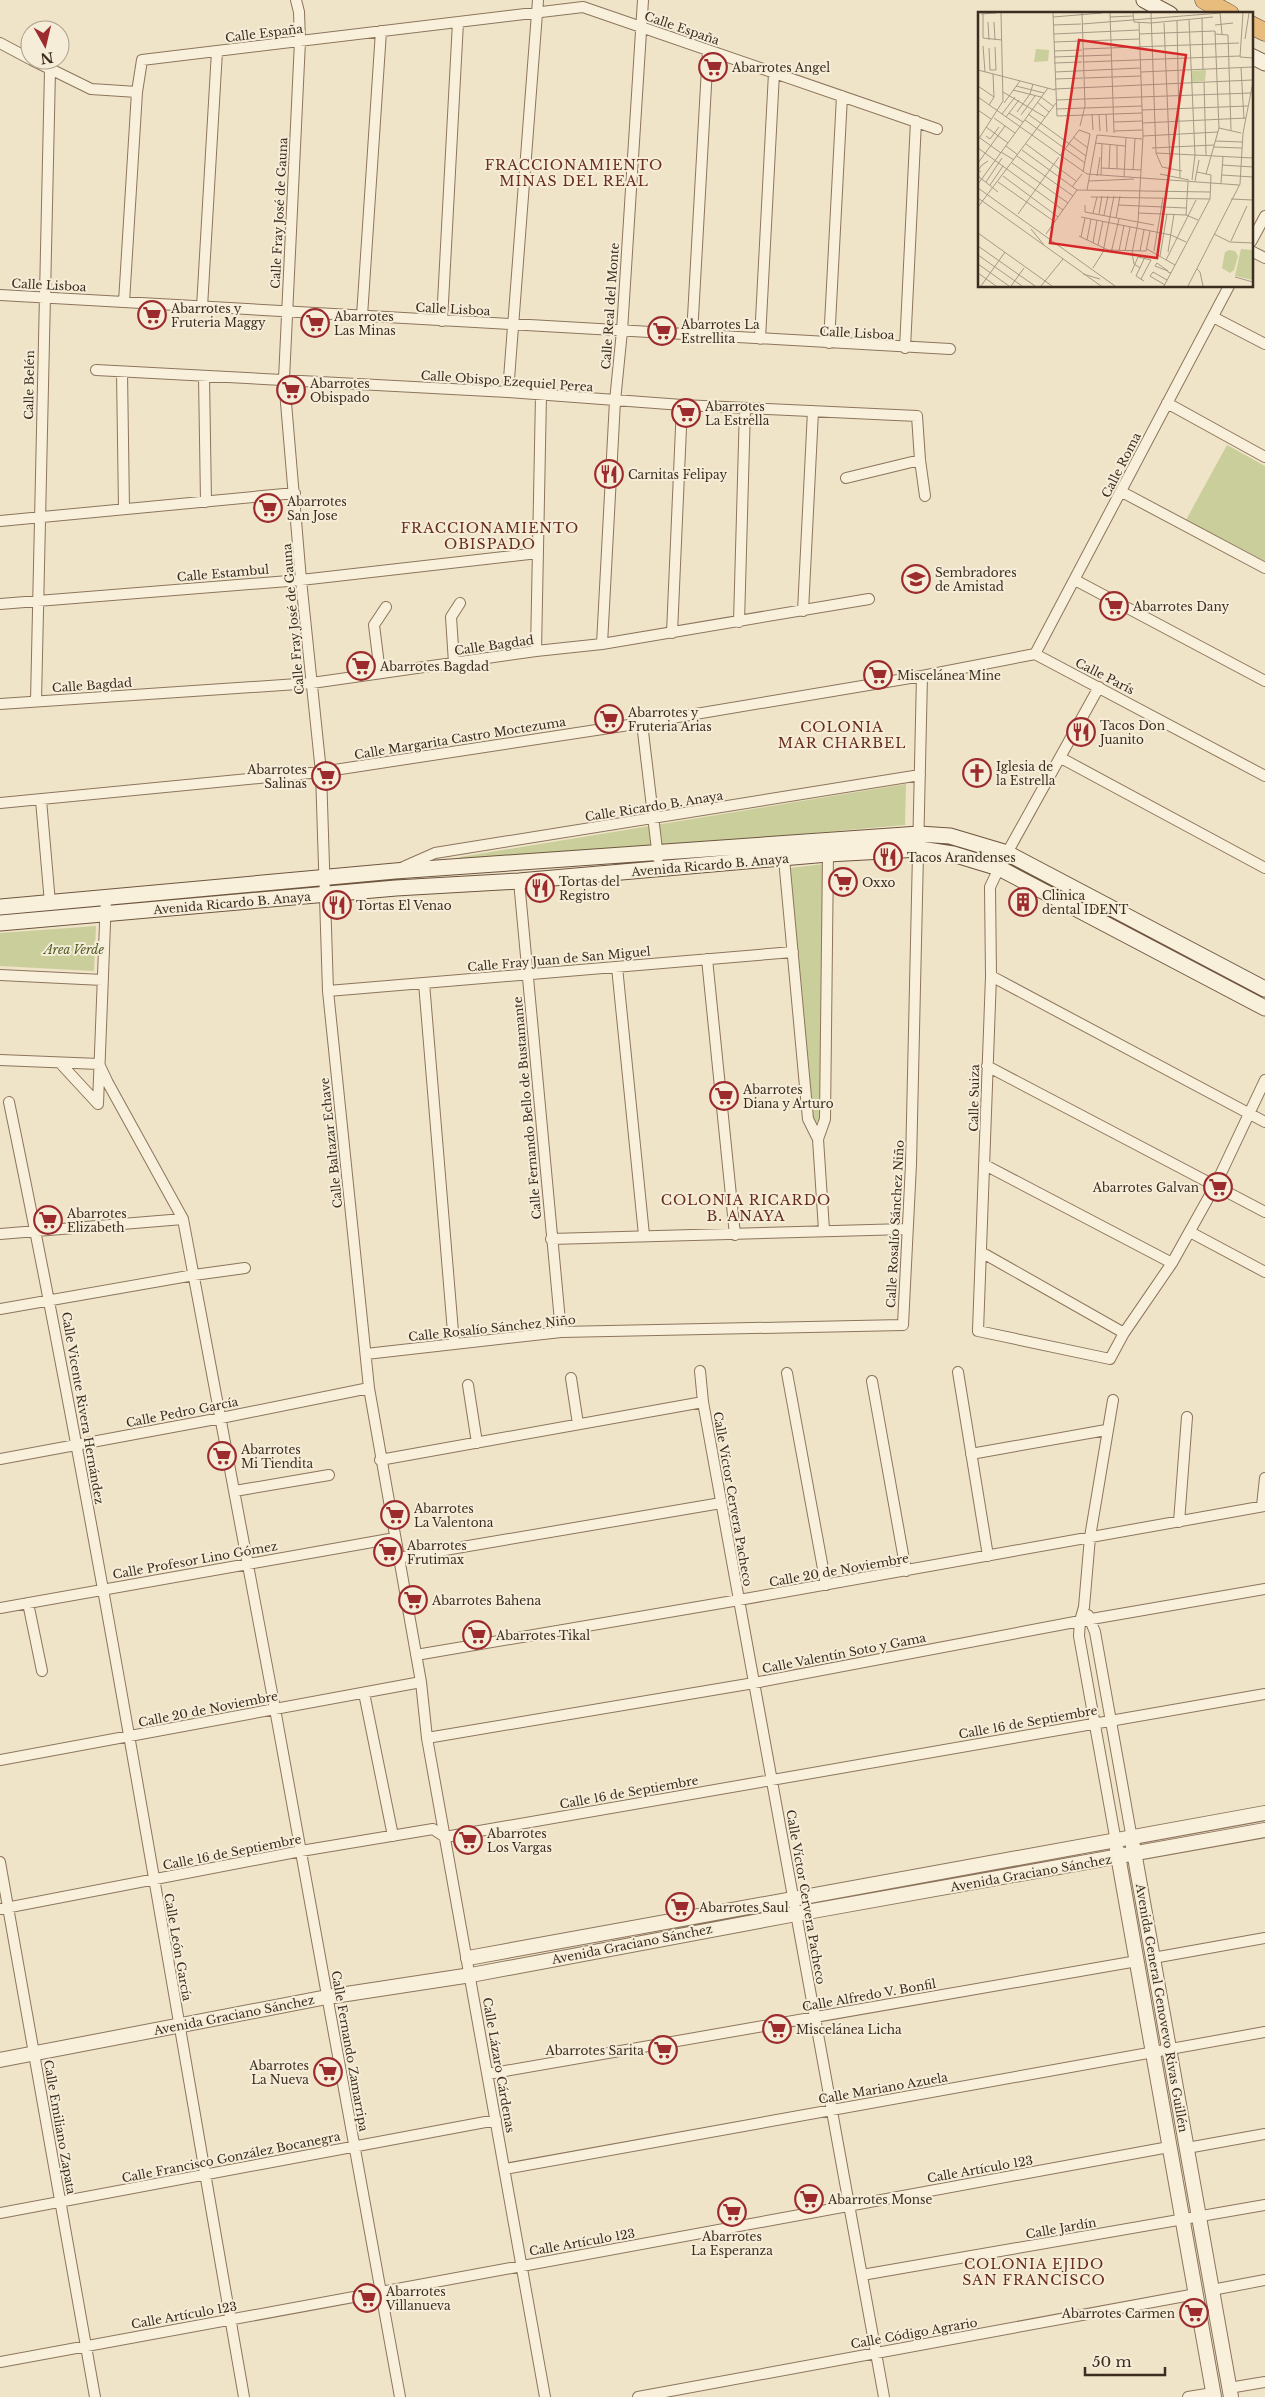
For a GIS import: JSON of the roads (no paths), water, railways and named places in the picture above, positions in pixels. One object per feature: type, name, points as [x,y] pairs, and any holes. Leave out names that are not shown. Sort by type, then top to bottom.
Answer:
[{"type":"highway","points":[[1204,0],[1226,12]]},
{"type":"highway","points":[[1252,26],[1265,32]]},
{"type":"main road","points":[[1144,0],[1166,12]]},
{"type":"main road","points":[[1252,56],[1265,63]]},
{"type":"main road","name":"Avenida Ricardo B. Anaya","points":[[0,923],[396,888],[519,881],[784,859],[950,836],[1007,853],[1265,989]]},
{"type":"main road","name":"Avenida Ricardo B. Anaya","points":[[0,907],[208,890],[395,871],[658,853],[919,841],[999,868],[1265,1008]]},
{"type":"main road","points":[[208,890],[209,906]]},
{"type":"main road","points":[[1225,987],[1233,972]]},
{"type":"street","name":"Calle Fray José de Gauna","points":[[296,0],[299,12],[300,41],[284,379],[301,580],[321,772],[326,895]]},
{"type":"street","points":[[508,392],[538,0]]},
{"type":"street","name":"Calle Real del Monte","points":[[602,644],[615,401],[622,331],[643,0]]},
{"type":"street","name":"Calle España","points":[[136,92],[142,60],[583,7],[937,129]]},
{"type":"street","points":[[442,321],[458,22]]},
{"type":"street","points":[[362,316],[381,31]]},
{"type":"street","points":[[0,43],[20,54]]},
{"type":"street","points":[[692,336],[708,50]]},
{"type":"street","points":[[202,307],[217,51]]},
{"type":"street","points":[[50,70],[91,89],[136,92],[124,302]]},
{"type":"street","name":"Calle Belén","points":[[36,701],[50,70]]},
{"type":"street","points":[[760,339],[774,73]]},
{"type":"street","points":[[829,343],[842,96]]},
{"type":"street","points":[[905,348],[916,121]]},
{"type":"street","points":[[1252,240],[1265,216]]},
{"type":"street","points":[[1252,252],[1265,258]]},
{"type":"street","name":"Calle Roma","points":[[1036,654],[1227,288]]},
{"type":"street","name":"Calle Lisboa","points":[[0,295],[950,350]]},
{"type":"street","points":[[1213,317],[1265,344]]},
{"type":"street","name":"Calle Obispo Ezequiel Perea","points":[[96,370],[508,392],[682,405],[917,416],[920,460]]},
{"type":"street","points":[[122,372],[124,509]]},
{"type":"street","points":[[204,376],[206,502]]},
{"type":"street","points":[[536,651],[541,395]]},
{"type":"street","points":[[1167,403],[1265,457]]},
{"type":"street","points":[[672,633],[682,405]]},
{"type":"street","points":[[739,622],[745,408]]},
{"type":"street","points":[[804,611],[813,411]]},
{"type":"street","points":[[846,478],[920,460],[925,496]]},
{"type":"street","points":[[1122,492],[1265,568]]},
{"type":"street","points":[[0,520],[295,493]]},
{"type":"street","name":"Calle Estambul","points":[[0,604],[301,580],[538,553]]},
{"type":"street","points":[[1075,580],[1265,681]]},
{"type":"street","name":"Calle Bagdad","points":[[0,704],[312,683],[536,651],[602,644],[870,599]]},
{"type":"street","points":[[454,663],[451,617],[460,603]]},
{"type":"street","points":[[380,673],[374,625],[386,607]]},
{"type":"street","points":[[922,676],[1036,654]]},
{"type":"street","name":"Calle París","points":[[1036,654],[1265,776]]},
{"type":"street","name":"Calle Margarita Castro Moctezuma","points":[[0,803],[321,772],[642,723],[922,676]]},
{"type":"street","name":"Calle Rosalío Sánchez Niño","points":[[366,1354],[561,1332],[903,1324],[906,1229],[911,1164],[922,676]]},
{"type":"street","points":[[1007,853],[1099,687]]},
{"type":"street","points":[[642,723],[659,869]]},
{"type":"street","points":[[1061,758],[1265,868]]},
{"type":"street","name":"Calle Ricardo B. Anaya","points":[[395,871],[435,853],[920,775]]},
{"type":"street","points":[[41,800],[50,903]]},
{"type":"street","points":[[818,1139],[825,1119],[828,854]]},
{"type":"street","points":[[784,859],[808,1119],[818,1139],[824,1230]]},
{"type":"street","name":"Calle Suiza","points":[[999,868],[990,887],[991,976],[978,1331],[1110,1359],[1115,1353],[1124,1333]]},
{"type":"street","name":"Calle Fernando Bello de Bustamante","points":[[519,881],[561,1332]]},
{"type":"street","name":"Calle Baltazar Echave","points":[[326,895],[328,991],[368,1388],[398,1558]]},
{"type":"street","points":[[61,1064],[98,1104],[106,898]]},
{"type":"street","name":"Calle Fray Juan de San Miguel","points":[[328,991],[793,952]]},
{"type":"street","points":[[707,959],[735,1235]]},
{"type":"street","points":[[617,967],[644,1235]]},
{"type":"street","points":[[0,975],[103,980]]},
{"type":"street","points":[[991,976],[1265,1122]]},
{"type":"street","points":[[424,983],[454,1344]]},
{"type":"street","points":[[0,1060],[61,1064],[99,1064]]},
{"type":"street","name":"Calle Fernando Zamarripa","points":[[99,1064],[183,1219],[276,1709],[400,2397]]},
{"type":"street","points":[[987,1066],[1265,1212]]},
{"type":"street","points":[[981,1252],[1124,1333],[1172,1263],[1190,1232],[1215,1186],[1265,1080]]},
{"type":"street","name":"Calle Vicente Rivera Hernández","points":[[9,1102],[51,1300],[103,1590]]},
{"type":"street","points":[[985,1165],[1172,1263]]},
{"type":"street","points":[[0,1234],[183,1219]]},
{"type":"street","points":[[551,1239],[906,1229]]},
{"type":"street","points":[[1190,1232],[1265,1272]]},
{"type":"street","points":[[0,1309],[194,1275],[245,1268]]},
{"type":"street","name":"Calle Víctor Cervera Pacheco","points":[[700,1372],[703,1402],[884,2397]]},
{"type":"street","points":[[958,1372],[988,1556]]},
{"type":"street","points":[[787,1373],[826,1585]]},
{"type":"street","points":[[571,1378],[578,1424]]},
{"type":"street","points":[[872,1381],[906,1570]]},
{"type":"street","points":[[468,1385],[477,1443]]},
{"type":"street","name":"Calle Pedro García","points":[[0,1459],[221,1418],[368,1388]]},
{"type":"street","points":[[1085,1620],[1084,1607],[1090,1537],[1106,1430],[1113,1400]]},
{"type":"street","points":[[380,1460],[703,1402]]},
{"type":"street","points":[[1179,1522],[1187,1417]]},
{"type":"street","points":[[971,1454],[1106,1430]]},
{"type":"street","points":[[235,1491],[329,1475]]},
{"type":"street","points":[[1264,1506],[1265,1478]]},
{"type":"street","points":[[398,1558],[722,1503]]},
{"type":"street","name":"Calle 20 de Noviembre","points":[[416,1655],[826,1585],[1264,1506]]},
{"type":"street","name":"Calle Profesor Lino Gómez","points":[[0,1608],[395,1538]]},
{"type":"street","name":"Calle Lázaro Cárdenas","points":[[398,1558],[421,1682],[428,1738],[445,1837],[546,2397]]},
{"type":"street","name":"Calle Valentín Soto y Gama","points":[[428,1738],[754,1683],[1085,1620],[1265,1589]]},
{"type":"street","name":"Calle León García","points":[[103,1590],[244,2397]]},
{"type":"street","points":[[28,1603],[42,1671]]},
{"type":"street","name":"Avenida General Genovevo Rivas Guillén","points":[[1213,2395],[1168,2147],[1119,1857],[1078,1636],[1085,1620],[1095,1632],[1230,2392]]},
{"type":"street","name":"Calle 20 de Noviembre","points":[[0,1760],[421,1682]]},
{"type":"street","points":[[364,1693],[393,1836]]},
{"type":"street","name":"Calle 16 de Septiembre","points":[[4,1909],[301,1852],[434,1829],[445,1837],[1265,1694]]},
{"type":"street","name":"Avenida Graciano Sánchez","points":[[468,1958],[1116,1842],[1265,1813]]},
{"type":"street","name":"Avenida Graciano Sánchez","points":[[0,2060],[327,1997],[471,1975],[796,1914],[1265,1830]]},
{"type":"street","name":"Calle Emiliano Zapata","points":[[0,1862],[4,1909],[34,2053],[95,2397]]},
{"type":"street","points":[[1153,1958],[1265,1938]]},
{"type":"street","name":"Calle Alfredo V. Bonfil","points":[[488,2074],[1137,1961]]},
{"type":"street","name":"Calle Mariano Azuela","points":[[505,2169],[1265,2032]]},
{"type":"street","name":"Calle Francisco González Bocanegra","points":[[0,2213],[496,2120]]},
{"type":"street","points":[[1187,2148],[1265,2134]]},
{"type":"street","name":"Calle Artículo 123","points":[[0,2362],[1168,2147]]},
{"type":"street","name":"Calle Jardín","points":[[862,2275],[1265,2205]]},
{"type":"street","points":[[1212,2290],[1265,2280]]},
{"type":"street","name":"Calle Código Agrario","points":[[638,2397],[1196,2294]]},
{"type":"street","points":[[1230,2392],[1265,2382]]},
{"type":"street","points":[[1188,2397],[1213,2395]]},
{"type":"place","name":"Abarrotes Angel","points":[[713,67]]},
{"type":"place","name":"Abarrotes y Fruteria Maggy","points":[[152,315]]},
{"type":"place","name":"Abarrotes Las Minas","points":[[315,323]]},
{"type":"place","name":"Abarrotes La Estrellita","points":[[662,331]]},
{"type":"place","name":"Abarrotes Obispado","points":[[291,390]]},
{"type":"place","name":"Abarrotes La Estrella","points":[[686,413]]},
{"type":"place","name":"Carnitas Felipay","points":[[609,474]]},
{"type":"place","name":"Abarrotes San Jose","points":[[268,508]]},
{"type":"place","name":"Sembradores de Amistad","points":[[916,579]]},
{"type":"place","name":"Abarrotes Dany","points":[[1114,606]]},
{"type":"place","name":"Abarrotes Bagdad","points":[[361,666]]},
{"type":"place","name":"Miscelánea Mine","points":[[878,675]]},
{"type":"place","name":"Abarrotes y Fruteria Arias","points":[[609,719]]},
{"type":"place","name":"Tacos Don Juanito","points":[[1081,732]]},
{"type":"place","name":"Iglesia de la Estrella","points":[[977,773]]},
{"type":"place","name":"Abarrotes Salinas","points":[[326,776]]},
{"type":"place","name":"Tacos Arandenses","points":[[888,857]]},
{"type":"place","name":"Oxxo","points":[[843,882]]},
{"type":"place","name":"Tortas del Registro","points":[[540,888]]},
{"type":"place","name":"Clinica dental IDENT","points":[[1023,902]]},
{"type":"place","name":"Tortas El Venao","points":[[337,905]]},
{"type":"place","name":"Abarrotes Diana y Arturo","points":[[724,1096]]},
{"type":"place","name":"Abarrotes Galvan","points":[[1218,1187]]},
{"type":"place","name":"Abarrotes Elizabeth","points":[[48,1220]]},
{"type":"place","name":"Abarrotes Mi Tiendita","points":[[222,1456]]},
{"type":"place","name":"Abarrotes La Valentona","points":[[395,1515]]},
{"type":"place","name":"Abarrotes Frutimax","points":[[388,1552]]},
{"type":"place","name":"Abarrotes Bahena","points":[[413,1600]]},
{"type":"place","name":"Abarrotes Tikal","points":[[477,1635]]},
{"type":"place","name":"Abarrotes Los Vargas","points":[[468,1840]]},
{"type":"place","name":"Abarrotes Saul","points":[[680,1907]]},
{"type":"place","name":"Miscelánea Licha","points":[[777,2029]]},
{"type":"place","name":"Abarrotes Sarita","points":[[663,2050]]},
{"type":"place","name":"Abarrotes La Nueva","points":[[328,2072]]},
{"type":"place","name":"Abarrotes Monse","points":[[809,2199]]},
{"type":"place","name":"Abarrotes La Esperanza","points":[[732,2212]]},
{"type":"place","name":"Abarrotes Villanueva","points":[[367,2298]]},
{"type":"place","name":"Abarrotes Carmen","points":[[1194,2313]]},
{"type":"district","name":"FRACCIONAMIENTO MINAS DEL REAL","points":[[574,174]]},
{"type":"district","name":"FRACCIONAMIENTO OBISPADO","points":[[490,536]]},
{"type":"district","name":"COLONIA MAR CHARBEL","points":[[842,736]]},
{"type":"district","name":"COLONIA RICARDO B. ANAYA","points":[[746,1208]]},
{"type":"district","name":"COLONIA EJIDO SAN FRANCISCO","points":[[1034,2272]]},
{"type":"park label","name":"Area Verde","points":[[74,949]]}]
